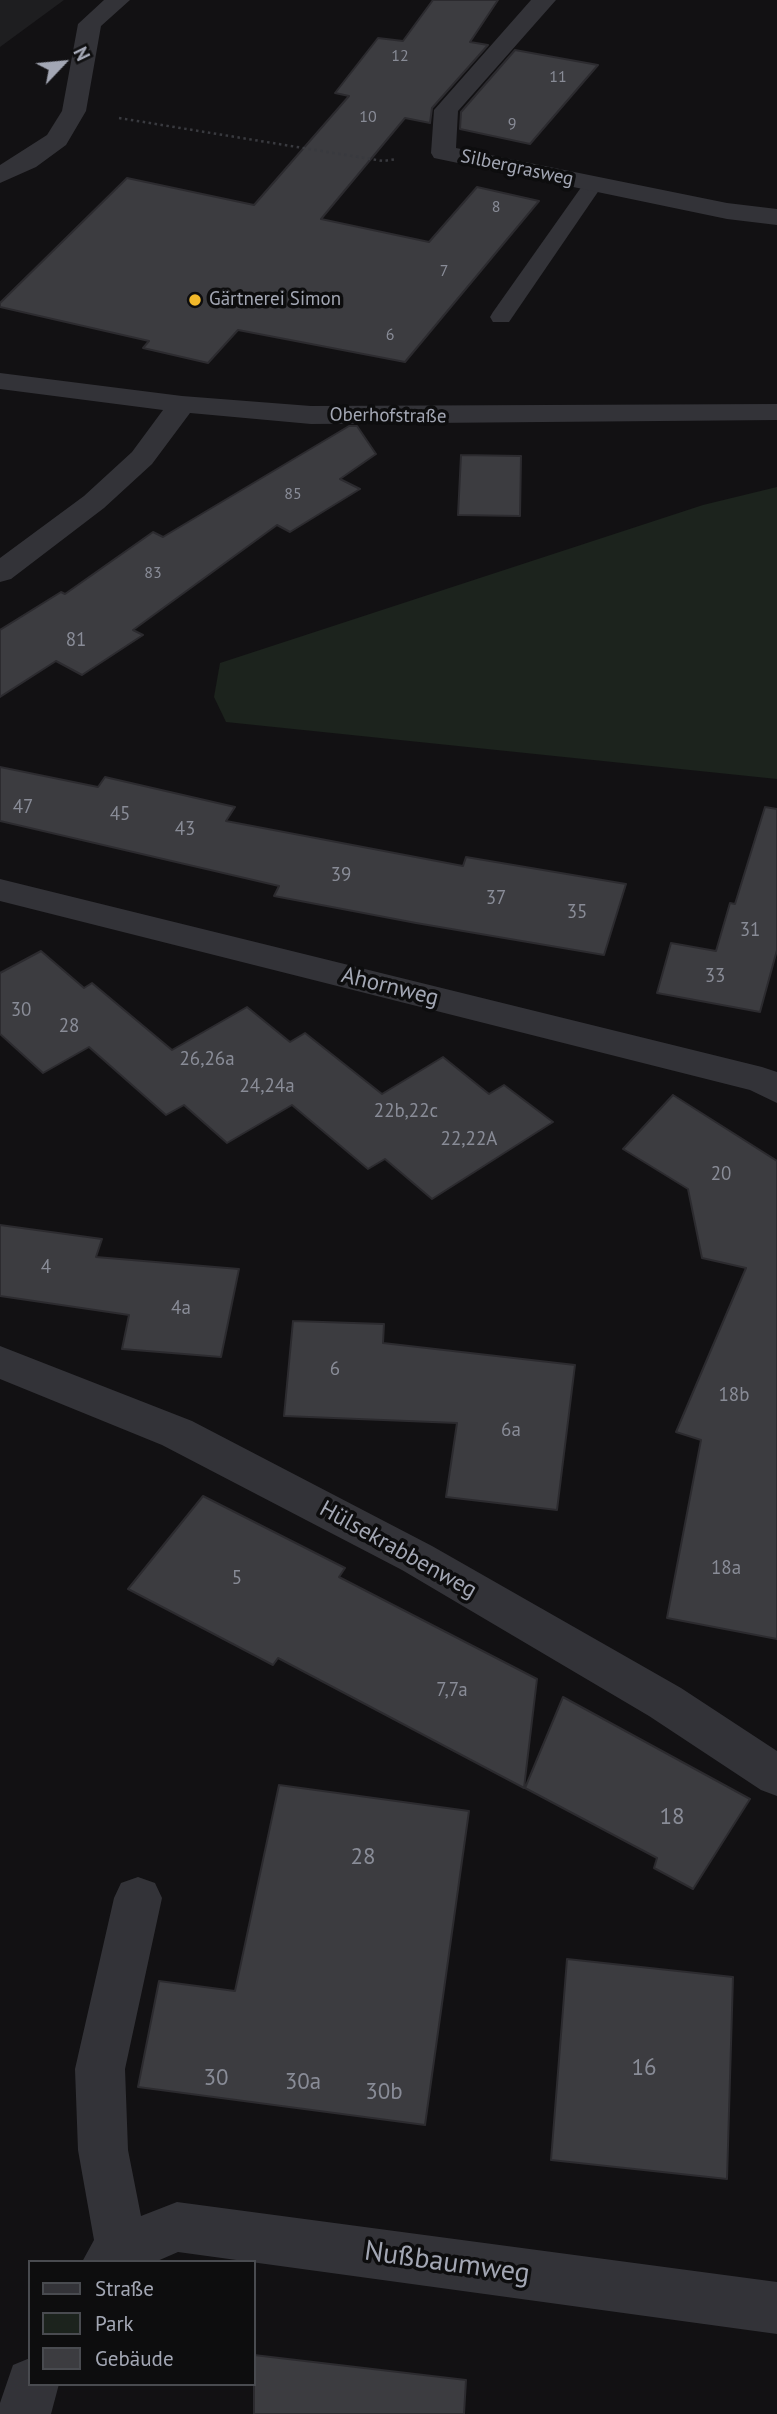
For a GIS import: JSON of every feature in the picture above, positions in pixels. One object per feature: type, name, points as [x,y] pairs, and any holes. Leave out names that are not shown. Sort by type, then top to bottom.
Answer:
[{"type":"street","points":[[0,175],[27,162],[57,140],[74,111],[90,24],[118,0]]},
{"type":"street","name":"Silbergrasweg","points":[[544,0],[446,110],[443,153],[727,211],[777,217]]},
{"type":"street","name":"Oberhofstraße","points":[[0,382],[182,404],[352,415],[661,415],[777,412]]},
{"type":"street","points":[[0,573],[94,502],[142,458],[182,404]]},
{"type":"street","name":"Ahornweg","points":[[0,890],[762,1080],[777,1090]]},
{"type":"street","name":"Hülsekrabbenweg","points":[[0,1362],[177,1433],[417,1558],[666,1702],[777,1776]]},
{"type":"street","name":"Nußbaumweg","points":[[138,1898],[100,2069],[103,2150],[115,2256],[177,2227],[777,2308]]},
{"type":"street","points":[[24,2414],[31,2386]]},
{"type":"lane","points":[[501,317],[594,183]]},
{"type":"path","points":[[74,111],[383,161],[443,153]]},
{"type":"shaded area","points":[[0,0],[64,0],[0,47]]},
{"type":"green space","points":[[777,487],[777,779],[226,722],[214,697],[220,663],[703,505]]},
{"type":"building","points":[[433,0],[498,0],[470,42],[488,45],[432,108],[430,123],[405,118],[321,219],[429,242],[477,187],[539,201],[405,362],[238,330],[208,363],[143,348],[149,341],[0,307],[0,303],[127,178],[254,205],[349,96],[335,93],[378,38],[403,41]]},
{"type":"building","points":[[515,50],[598,65],[530,144],[460,129],[461,112]]},
{"type":"building","points":[[349,426],[357,426],[376,454],[340,479],[360,489],[290,532],[277,525],[133,630],[143,635],[82,675],[56,661],[0,697],[0,630],[61,592],[65,594],[153,532],[163,537]]},
{"type":"building","points":[[461,455],[521,456],[520,516],[458,515]]},
{"type":"building","points":[[0,767],[98,787],[105,777],[235,807],[226,821],[463,866],[466,857],[626,884],[604,955],[416,923],[274,896],[279,886],[0,821]]},
{"type":"building","points":[[765,807],[777,809],[777,950],[760,1012],[657,993],[671,943],[716,951],[730,903],[735,904]]},
{"type":"building","points":[[41,951],[84,988],[92,983],[172,1050],[247,1007],[290,1042],[305,1033],[382,1094],[443,1057],[489,1094],[504,1085],[553,1122],[432,1199],[385,1159],[368,1169],[292,1105],[227,1143],[184,1105],[166,1115],[89,1047],[43,1073],[0,1034],[0,973]]},
{"type":"building","points":[[673,1095],[777,1161],[777,1639],[667,1618],[701,1440],[676,1432],[746,1268],[702,1258],[688,1189],[623,1149]]},
{"type":"building","points":[[0,1225],[102,1239],[96,1257],[239,1269],[221,1357],[122,1349],[129,1315],[0,1296]]},
{"type":"building","points":[[293,1321],[384,1324],[383,1343],[575,1365],[557,1510],[446,1497],[457,1423],[284,1416]]},
{"type":"building","points":[[203,1496],[345,1568],[339,1577],[537,1679],[524,1788],[278,1658],[273,1665],[128,1589]]},
{"type":"building","points":[[563,1697],[750,1799],[693,1889],[654,1868],[657,1858],[525,1788]]},
{"type":"building","points":[[279,1785],[469,1811],[425,2125],[138,2087],[159,1981],[235,1991]]},
{"type":"building","points":[[567,1959],[733,1977],[727,2179],[551,2160]]},
{"type":"building","points":[[256,2355],[466,2380],[464,2414],[254,2414]]},
{"type":"place","name":"Gärtnerei Simon","points":[[195,300]]}]
